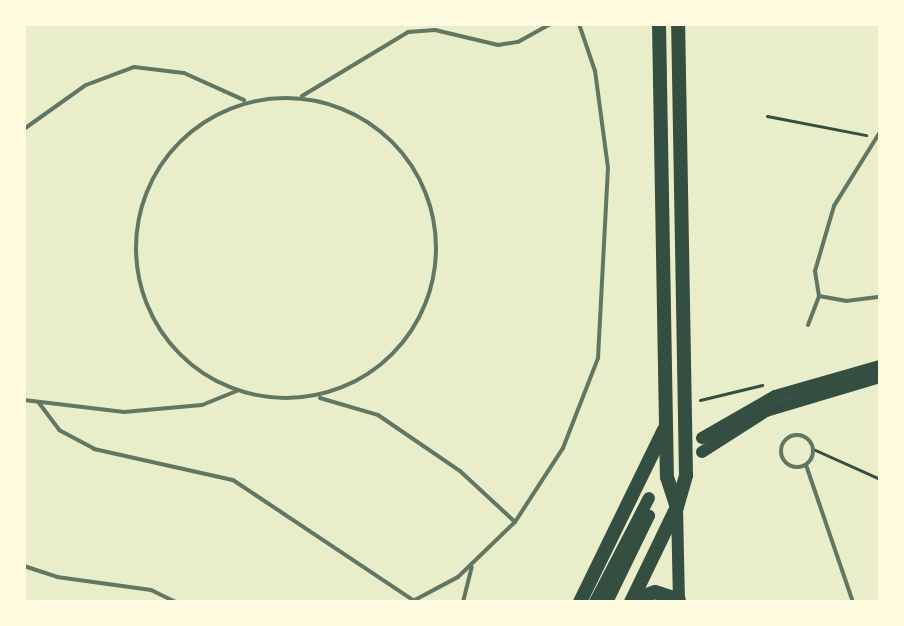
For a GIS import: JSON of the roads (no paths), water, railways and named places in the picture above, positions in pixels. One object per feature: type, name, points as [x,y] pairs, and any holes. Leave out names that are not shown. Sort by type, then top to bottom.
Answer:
[{"type":"main road","points":[[632,601],[655,592],[679,601],[677,507],[667,477],[659,24]]},
{"type":"main road","points":[[632,601],[677,507],[686,475],[678,24]]},
{"type":"main road","points":[[880,366],[761,402],[702,445],[766,411],[880,377]]},
{"type":"main road","points":[[580,602],[666,426]]},
{"type":"main road","points":[[595,602],[649,498]]},
{"type":"main road","points":[[607,602],[649,516]]},
{"type":"lane","points":[[302,96],[408,32],[435,30],[498,45],[518,42],[551,24]]},
{"type":"lane","points":[[39,403],[59,430],[94,449],[233,480],[412,601],[472,564],[515,522],[563,448],[598,358],[603,318],[608,168],[595,71],[579,24]]},
{"type":"lane","points":[[24,129],[47,118],[86,85],[134,67],[184,73],[244,100]]},
{"type":"lane","points":[[302,96],[371,124],[400,150],[421,183],[433,219],[436,258],[428,296],[403,342],[354,384],[318,397],[276,401],[239,390],[216,379],[174,344],[147,304],[136,255],[151,174],[190,132],[244,100],[302,96]]},
{"type":"lane","points":[[808,325],[819,296],[816,263],[828,219],[880,132]]},
{"type":"lane","points":[[819,296],[846,301],[880,297]]},
{"type":"lane","points":[[24,400],[100,412],[153,411],[202,405],[239,390]]},
{"type":"lane","points":[[318,397],[378,415],[460,471],[515,522]]},
{"type":"lane","points":[[806,465],[785,462],[783,441],[798,434],[813,449],[806,465],[853,602]]},
{"type":"lane","points":[[463,602],[472,564]]},
{"type":"lane","points":[[24,566],[57,577],[151,590],[176,602]]}]
